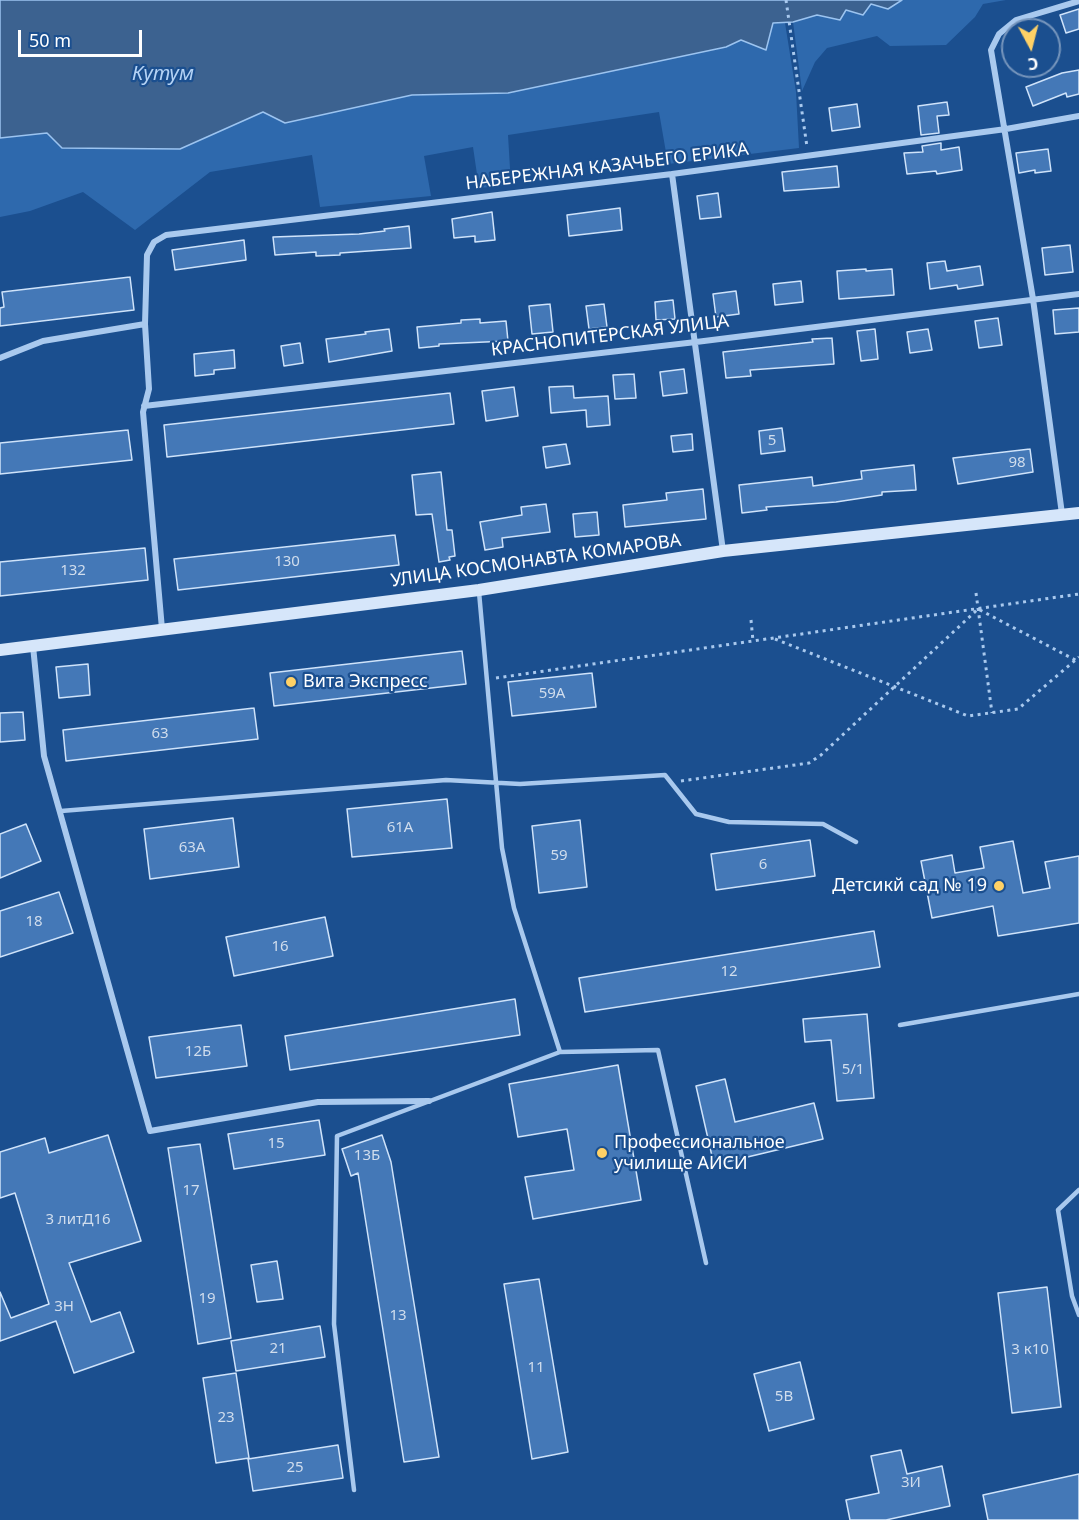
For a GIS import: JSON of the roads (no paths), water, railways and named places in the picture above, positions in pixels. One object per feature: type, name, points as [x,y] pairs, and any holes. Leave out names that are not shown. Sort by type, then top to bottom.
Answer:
[{"type":"main road","name":"УЛИЦА КОСМОНАВТА КОМАРОВА","points":[[0,650],[479,590],[723,551],[1079,513]]},
{"type":"street","points":[[1062,516],[1033,299],[992,50],[999,34],[1016,20],[1079,1]]},
{"type":"street","name":"НАБЕРЕЖНАЯ КАЗАЧЬЕГО ЕРИКА","points":[[145,324],[147,255],[154,242],[166,235],[672,174],[1079,117]]},
{"type":"street","points":[[672,174],[723,551]]},
{"type":"street","name":"КРАСНОПИТЕРСКАЯ УЛИЦА","points":[[144,406],[696,342],[1079,294]]},
{"type":"street","points":[[0,358],[43,341],[145,324],[149,389],[144,406],[143,425],[162,629]]},
{"type":"street","points":[[33,646],[44,756],[150,1131],[318,1102],[429,1101]]},
{"type":"lane","points":[[479,590],[502,848],[514,908],[560,1052]]},
{"type":"lane","points":[[61,811],[446,780],[547,782],[665,775],[696,814],[729,822],[823,824],[856,842]]},
{"type":"lane","points":[[900,1024],[1079,994]]},
{"type":"lane","points":[[354,1490],[334,1324],[337,1136],[560,1052],[658,1050],[706,1263]]},
{"type":"lane","points":[[1079,1190],[1058,1210],[1072,1296],[1079,1315]]},
{"type":"water","name":"Кутум","points":[[0,0],[902,0],[888,9],[871,4],[863,15],[846,10],[840,20],[817,15],[793,22],[773,23],[766,50],[741,40],[726,47],[508,93],[412,95],[285,123],[263,112],[180,149],[62,148],[47,133],[0,138]]},
{"type":"place","name":"Вита Экспресс","points":[[291,682]]},
{"type":"place","name":"Детсикй сад № 19","points":[[999,886]]},
{"type":"place","name":"Профессиональное училище АИСИ","points":[[602,1153]]}]
